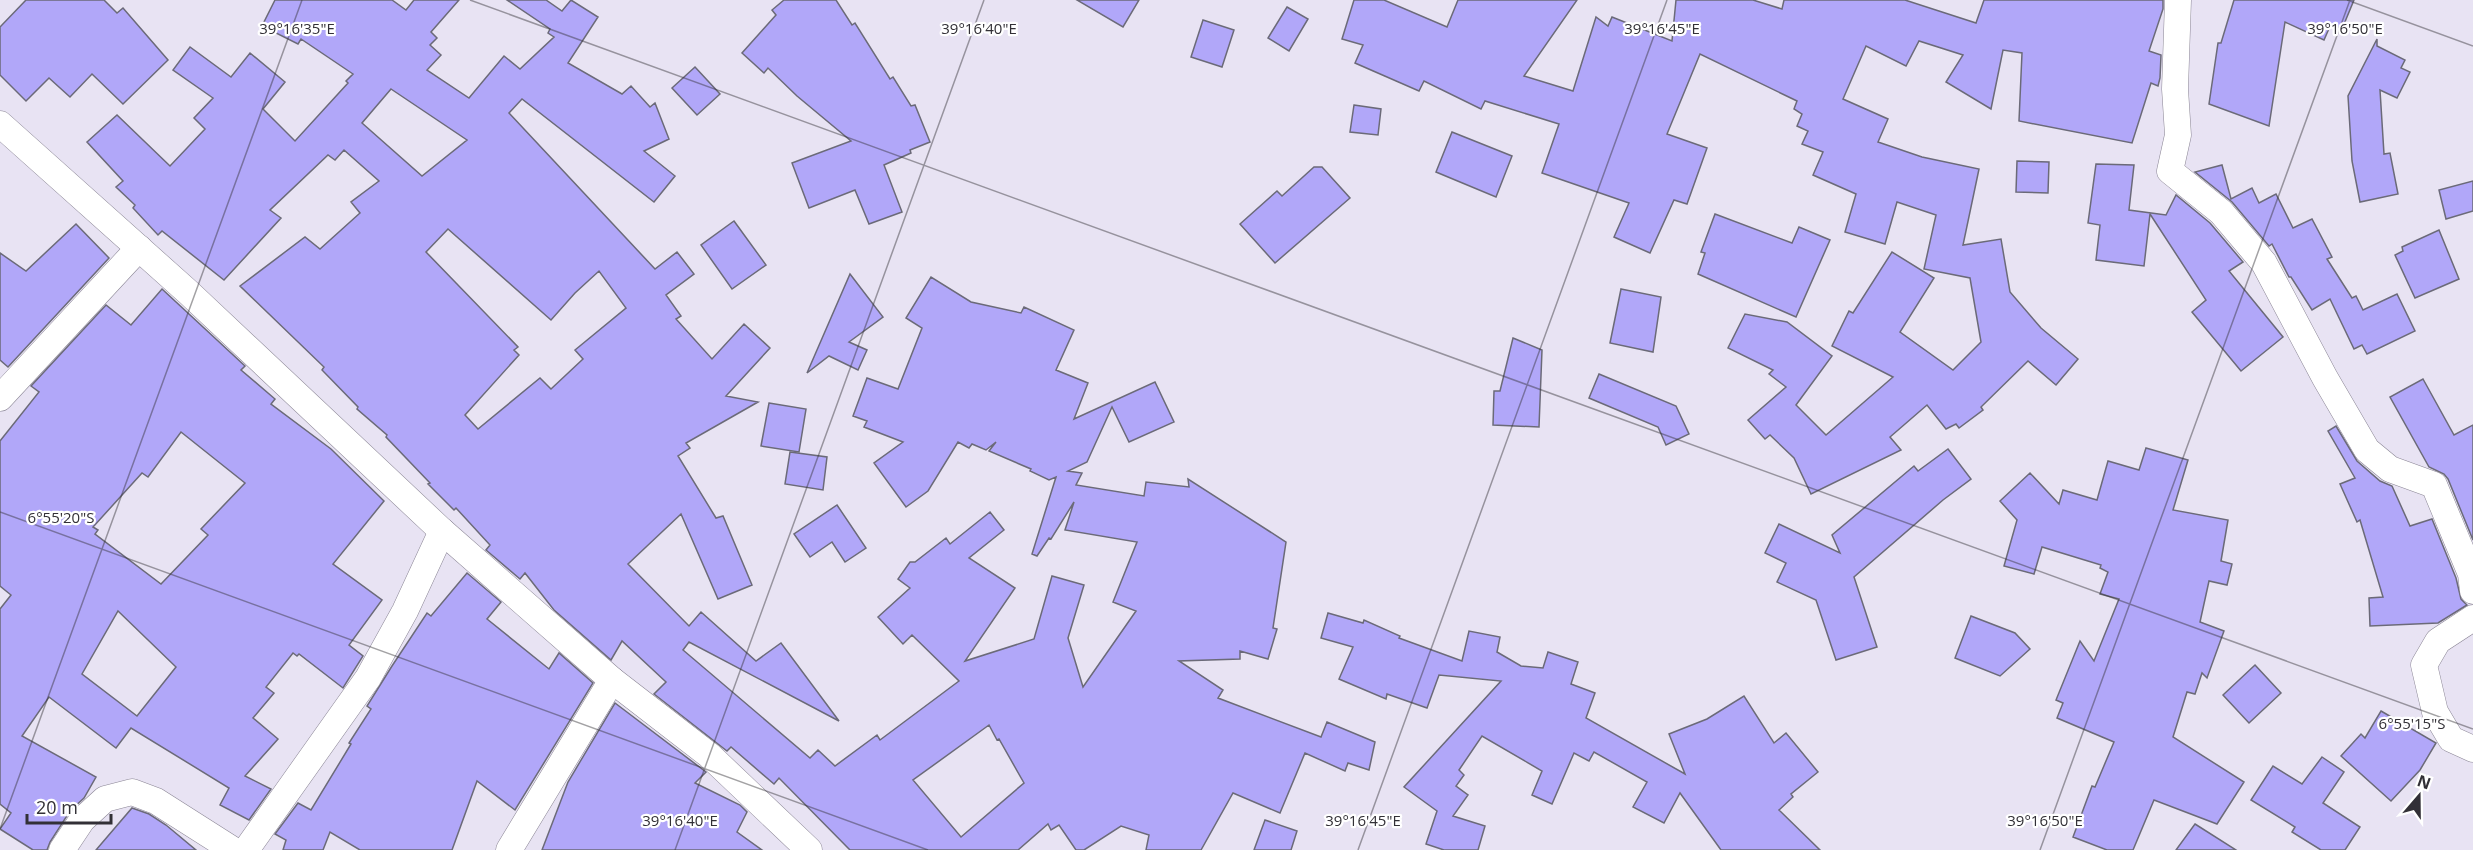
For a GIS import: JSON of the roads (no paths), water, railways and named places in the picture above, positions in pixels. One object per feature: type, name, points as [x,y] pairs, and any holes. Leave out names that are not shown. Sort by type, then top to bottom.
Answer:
[{"type":"street","points":[[2178,0],[2175,89],[2178,135],[2170,171],[2222,212],[2265,263],[2325,378],[2367,450],[2390,469],[2434,485],[2471,574],[2473,591]]},
{"type":"street","points":[[0,124],[139,248],[441,531],[612,680],[709,755],[809,850]]},
{"type":"street","points":[[0,398],[139,248]]},
{"type":"street","points":[[246,850],[368,678],[405,611],[441,531]]},
{"type":"street","points":[[2473,618],[2438,641],[2424,665],[2435,712],[2451,739],[2473,749]]},
{"type":"street","points":[[509,850],[612,680]]},
{"type":"street","points":[[62,850],[82,820],[105,799],[132,792],[156,801],[233,850]]}]
